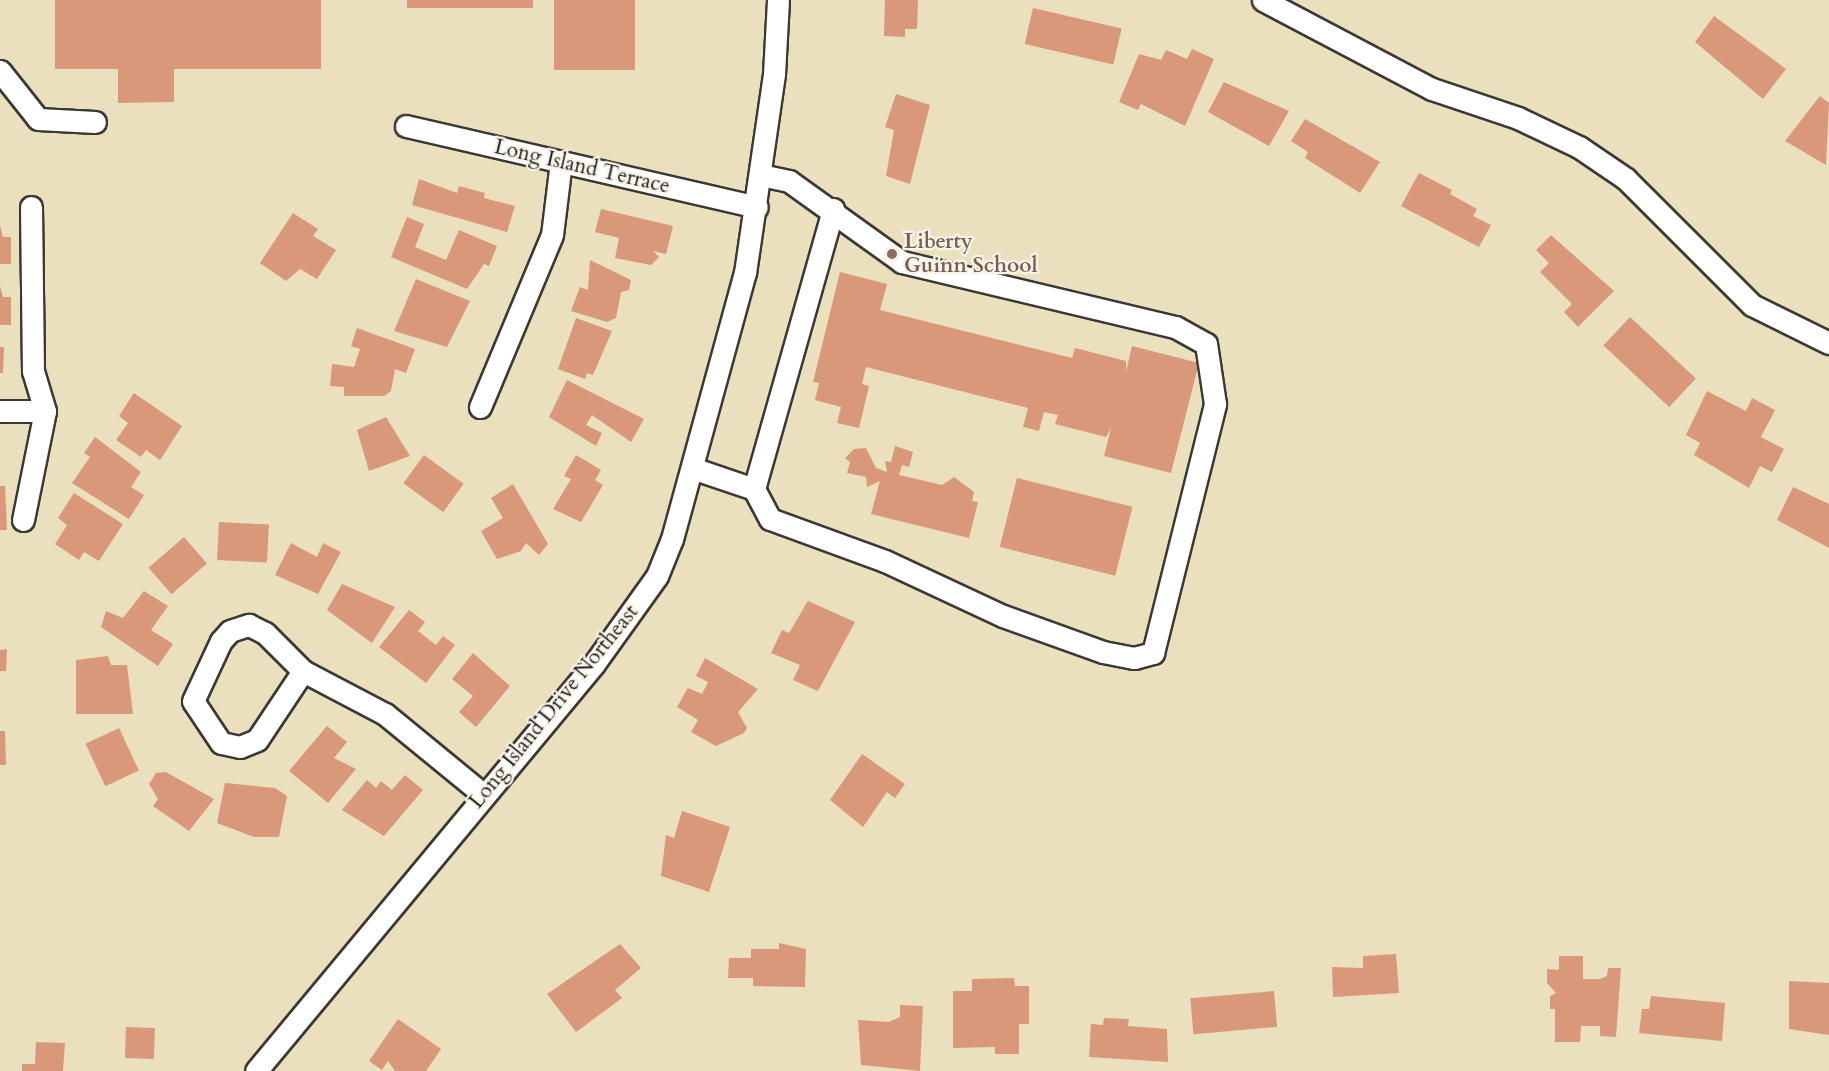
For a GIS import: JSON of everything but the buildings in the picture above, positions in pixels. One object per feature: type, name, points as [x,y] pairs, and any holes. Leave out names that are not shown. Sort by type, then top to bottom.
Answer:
[{"type":"street","name":"Long Island Drive Northeast","points":[[256,1071],[594,664],[657,576],[692,468],[757,207],[778,0]]},
{"type":"street","points":[[1263,0],[1432,89],[1518,118],[1579,147],[1626,179],[1752,305],[1829,343]]},
{"type":"street","points":[[0,70],[38,119],[95,122]]},
{"type":"street","name":"Long Island Terrace","points":[[406,126],[757,207]]},
{"type":"street","points":[[480,407],[552,236],[561,162]]},
{"type":"street","points":[[692,468],[754,489],[770,519],[885,561],[1003,616],[1103,652],[1134,658],[1154,653],[1215,404],[1206,344],[1176,327],[902,261],[833,209],[789,181],[761,175]]},
{"type":"street","points":[[23,520],[45,411],[33,370],[31,207]]},
{"type":"street","points":[[754,489],[833,209]]},
{"type":"street","points":[[0,411],[45,411]]},
{"type":"street","points":[[303,670],[257,740],[240,747],[221,743],[196,712],[197,686],[221,641],[238,626],[266,633],[303,670],[385,714],[483,795]]},
{"type":"place","name":"Liberty Guinn School","points":[[892,254]]}]
